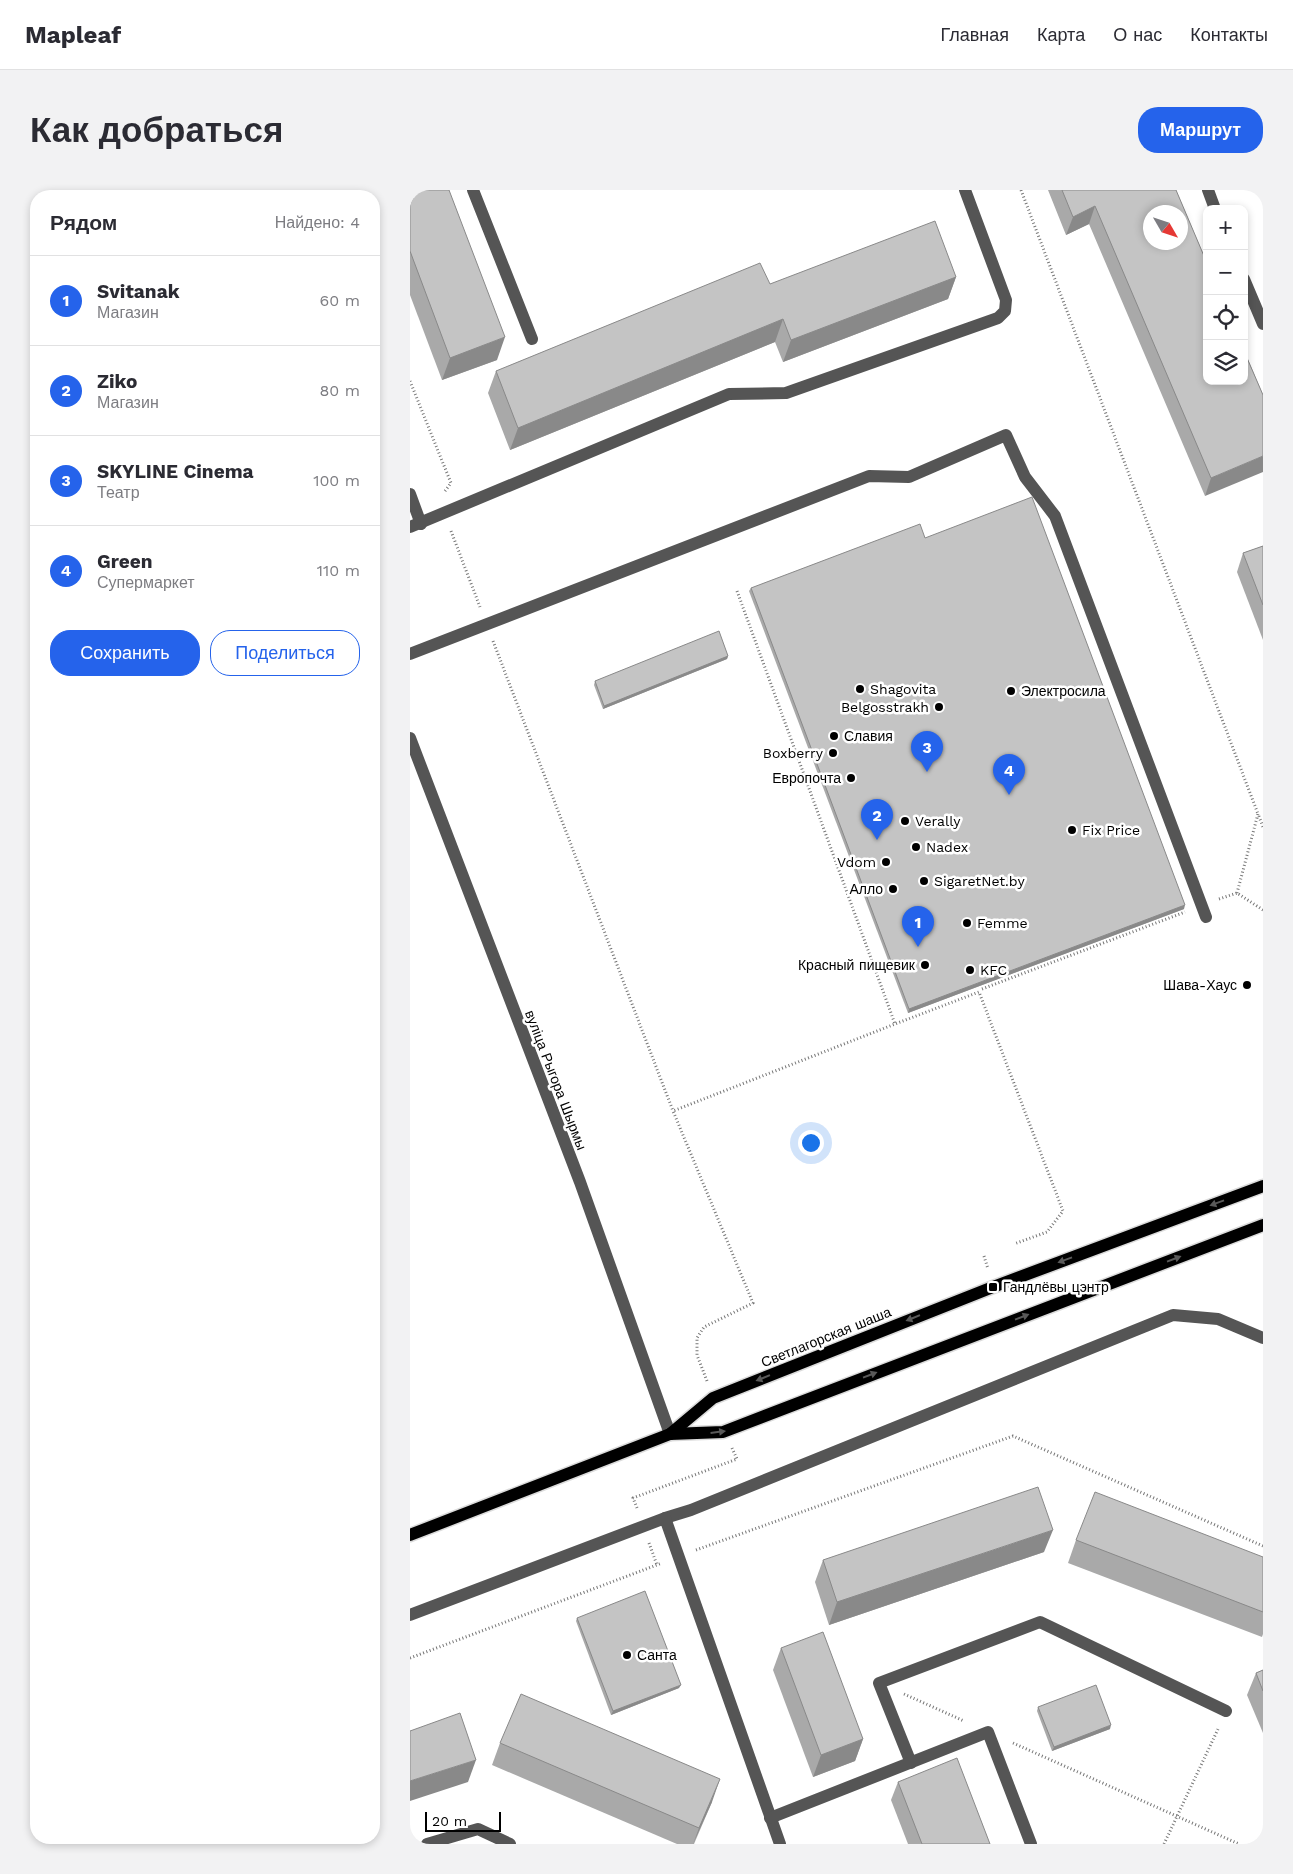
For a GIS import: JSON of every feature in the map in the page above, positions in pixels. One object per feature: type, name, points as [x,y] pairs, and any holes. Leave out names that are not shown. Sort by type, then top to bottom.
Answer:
[{"type":"main road","name":"Светлагорская шаша","points":[[410,1535],[670,1434],[713,1398],[993,1287],[1263,1186]]},
{"type":"main road","points":[[670,1434],[726,1431],[1263,1225]]},
{"type":"street","points":[[473,190],[532,339]]},
{"type":"street","points":[[410,494],[416,526],[729,394],[786,393],[998,318],[1005,311],[1006,300],[965,190]]},
{"type":"street","points":[[1208,190],[1214,205]]},
{"type":"street","points":[[1248,288],[1263,324]]},
{"type":"street","points":[[410,654],[869,476],[909,477],[1006,435],[1025,477],[1055,516],[1204,912]]},
{"type":"street","name":"вуліца Рыгора Шырмы","points":[[410,738],[580,1182],[670,1434]]},
{"type":"street","points":[[410,1615],[665,1518],[691,1510],[1173,1315],[1218,1319],[1263,1338]]},
{"type":"street","points":[[665,1518],[780,1844]]},
{"type":"street","points":[[911,1763],[879,1683],[1040,1622],[1226,1711]]},
{"type":"street","points":[[770,1818],[988,1732],[1031,1844]]},
{"type":"street","points":[[427,1844],[478,1829],[510,1844]]},
{"type":"path","points":[[1021,190],[1263,827]]},
{"type":"path","points":[[410,381],[451,483],[440,500],[445,514],[672,1110],[753,1303],[704,1327],[697,1338],[697,1355],[713,1398]]},
{"type":"path","points":[[737,591],[895,1024]]},
{"type":"path","points":[[982,989],[1204,912],[1237,893],[1258,814]]},
{"type":"path","points":[[1237,893],[1263,910]]},
{"type":"path","points":[[672,1110],[979,992],[1063,1211],[1047,1232],[1014,1244]]},
{"type":"path","points":[[657,1565],[633,1498],[736,1459],[726,1431]]},
{"type":"path","points":[[410,1658],[679,1556],[1012,1436],[1263,1546]]},
{"type":"path","points":[[879,1683],[1239,1844]]},
{"type":"path","points":[[1164,1844],[1226,1711]]},
{"type":"building","points":[[410,190],[449,190],[505,337],[450,358],[410,251]]},
{"type":"building","points":[[1062,190],[1176,190],[1182,205],[1143,205],[1143,250],[1188,250],[1188,218],[1203,254],[1203,385],[1248,385],[1248,360],[1263,395],[1263,456],[1211,478],[1095,206],[1073,217]]},
{"type":"building","points":[[935,221],[956,277],[791,340],[783,319],[518,428],[496,371],[760,263],[770,284]]},
{"type":"building","points":[[1032,497],[1185,905],[909,1009],[751,588],[920,524],[925,538]]},
{"type":"building","points":[[1263,546],[1263,605],[1243,553]]},
{"type":"building","points":[[719,631],[728,656],[604,706],[595,681]]},
{"type":"building","points":[[1038,1487],[1053,1530],[837,1602],[823,1560]]},
{"type":"building","points":[[1095,1492],[1263,1557],[1263,1612],[1076,1540]]},
{"type":"building","name":"Санта","points":[[645,1591],[681,1685],[613,1711],[577,1618]]},
{"type":"building","points":[[823,1632],[863,1739],[821,1755],[781,1648]]},
{"type":"building","points":[[1263,1670],[1263,1691],[1256,1673]]},
{"type":"building","points":[[1096,1685],[1111,1725],[1054,1747],[1038,1707]]},
{"type":"building","points":[[521,1694],[720,1779],[699,1828],[500,1743]]},
{"type":"building","points":[[460,1713],[476,1760],[410,1781],[410,1731]]},
{"type":"building","points":[[957,1758],[990,1844],[922,1844],[898,1782]]},
{"type":"place","name":"Shagovita","points":[[860,689]]},
{"type":"place","name":"Электросила","points":[[1011,691]]},
{"type":"place","name":"Belgosstrakh","points":[[939,707]]},
{"type":"place","name":"Славия","points":[[834,736]]},
{"type":"place","name":"Boxberry","points":[[833,753]]},
{"type":"place","name":"SKYLINE Cinema","points":[[927,772]]},
{"type":"place","name":"Европочта","points":[[851,778]]},
{"type":"place","name":"Green","points":[[1009,795]]},
{"type":"place","name":"Verally","points":[[905,821]]},
{"type":"place","name":"Fix Price","points":[[1072,830]]},
{"type":"place","name":"Ziko","points":[[877,840]]},
{"type":"place","name":"Nadex","points":[[916,847]]},
{"type":"place","name":"Vdom","points":[[886,862]]},
{"type":"place","name":"SigaretNet.by","points":[[924,881]]},
{"type":"place","name":"Алло","points":[[893,889]]},
{"type":"place","name":"Femme","points":[[967,923]]},
{"type":"place","name":"Svitanak","points":[[918,947]]},
{"type":"place","name":"Красный пищевик","points":[[925,965]]},
{"type":"place","name":"KFC","points":[[970,970]]},
{"type":"place","name":"Шава-Хаус","points":[[1247,985]]},
{"type":"place","name":"Гандлёвы цэнтр","points":[[993,1287]]},
{"type":"place","name":"Санта","points":[[627,1655]]}]
